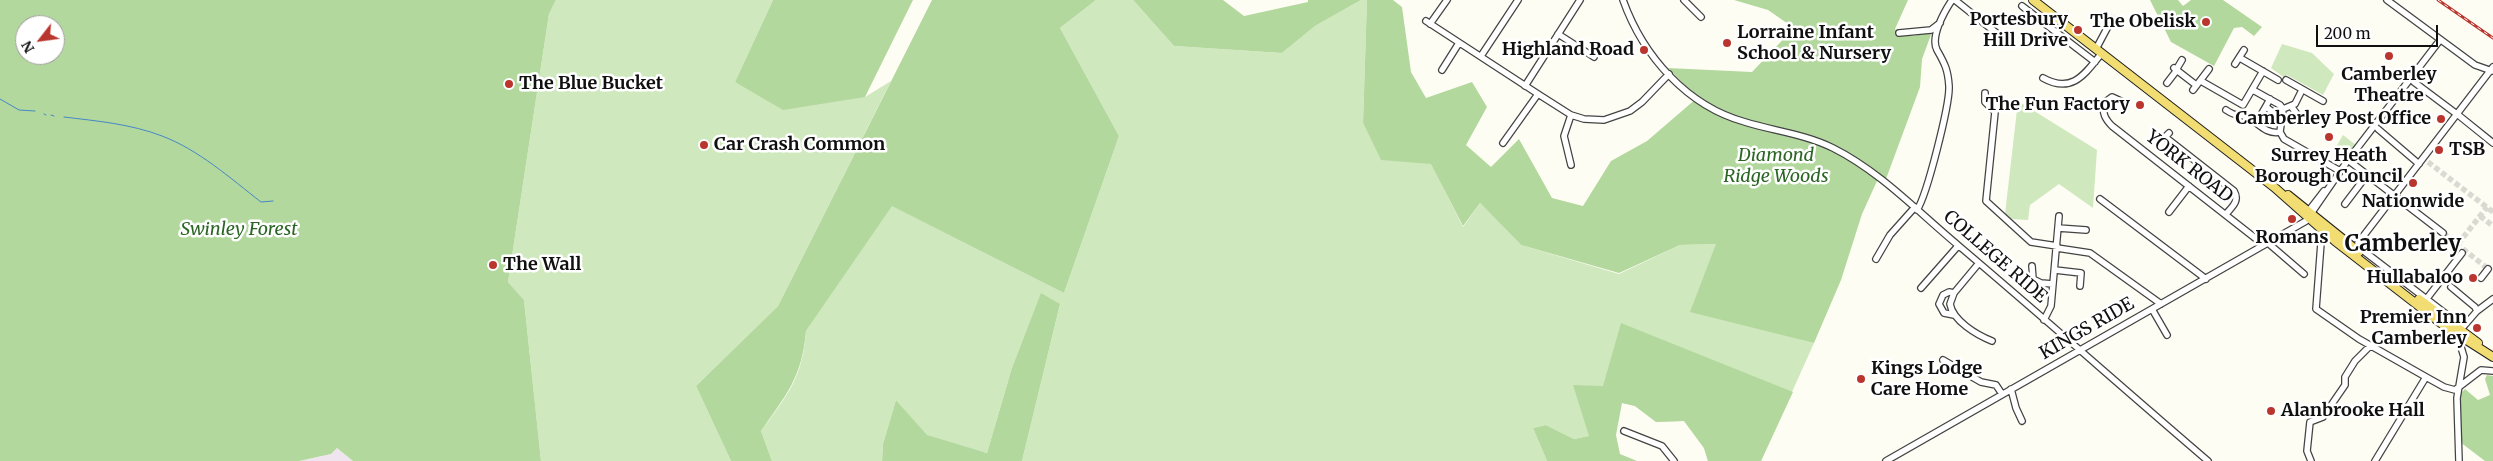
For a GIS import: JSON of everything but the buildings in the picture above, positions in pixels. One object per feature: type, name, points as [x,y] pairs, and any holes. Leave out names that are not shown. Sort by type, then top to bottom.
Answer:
[{"type":"main road","points":[[2033,0],[2458,332],[2493,356]]},
{"type":"main road","points":[[2309,214],[2449,322],[2458,332]]},
{"type":"street","points":[[1447,0],[1428,23],[1571,115],[1593,120],[1617,117],[1642,102],[1669,74]]},
{"type":"street","points":[[1480,56],[1518,0]]},
{"type":"street","points":[[1525,86],[1580,0]]},
{"type":"street","name":"COLLEGE RIDE","points":[[1623,0],[1640,36],[1669,74],[1693,98],[1720,114],[1778,130],[1832,148],[1891,187],[2208,461]]},
{"type":"street","points":[[1684,0],[1701,17]]},
{"type":"street","points":[[1876,259],[1890,236],[1916,208],[1948,107],[1947,68],[1944,58],[1937,50],[1935,41],[1942,21],[1953,0],[2009,44]]},
{"type":"street","points":[[2387,0],[2475,65],[2492,71],[2456,113],[2423,161],[2394,195],[2358,245],[2446,314],[2449,322]]},
{"type":"street","points":[[2022,6],[2095,62]]},
{"type":"street","points":[[2043,78],[2054,84],[2071,84],[2095,62],[2112,19]]},
{"type":"street","points":[[1899,33],[1931,30],[1942,21]]},
{"type":"street","points":[[1558,34],[1594,57]]},
{"type":"street","points":[[2309,214],[2440,40]]},
{"type":"street","points":[[1442,70],[1459,43]]},
{"type":"street","points":[[2235,64],[2244,50]]},
{"type":"street","points":[[2240,58],[2278,80]]},
{"type":"street","points":[[2167,83],[2182,60]]},
{"type":"street","points":[[2176,69],[2197,85],[2240,104],[2245,104],[2263,71]]},
{"type":"street","points":[[2197,85],[2209,69]]},
{"type":"street","points":[[2286,80],[2323,101]]},
{"type":"street","points":[[2414,82],[2493,143]]},
{"type":"street","points":[[2253,90],[2283,109]]},
{"type":"street","points":[[2283,109],[2295,104],[2302,90]]},
{"type":"street","points":[[1503,143],[1538,94]]},
{"type":"street","points":[[1985,94],[1984,104],[1995,112],[1986,200],[2031,242],[2090,253],[2161,304]]},
{"type":"street","name":"YORK ROAD","points":[[2125,103],[2116,97],[2107,99],[2103,109],[2108,122],[2304,274]]},
{"type":"street","points":[[2262,113],[2270,99]]},
{"type":"street","points":[[2291,106],[2302,121]]},
{"type":"street","points":[[2266,107],[2277,115]]},
{"type":"street","points":[[2283,109],[2280,132],[2284,139],[2340,171]]},
{"type":"street","points":[[2226,110],[2236,117],[2243,116],[2267,131],[2280,132]]},
{"type":"street","points":[[1570,165],[1564,136],[1571,115]]},
{"type":"street","points":[[2378,129],[2423,161]]},
{"type":"street","points":[[2169,132],[2165,137],[2234,191],[2235,203],[2226,214]]},
{"type":"street","points":[[2348,160],[2443,233]]},
{"type":"street","points":[[2345,204],[2367,175]]},
{"type":"street","points":[[2168,212],[2189,186]]},
{"type":"street","points":[[2100,199],[2206,279]]},
{"type":"street","name":"KINGS RIDE","points":[[1886,461],[2302,223],[2309,214]]},
{"type":"street","points":[[2044,320],[2051,306],[2059,216]]},
{"type":"street","points":[[2058,228],[2086,230]]},
{"type":"street","points":[[2322,242],[2315,306],[2318,312],[2370,346],[2444,387],[2460,388],[2484,369],[2493,370]]},
{"type":"street","points":[[1921,288],[1958,246]]},
{"type":"street","points":[[2428,297],[2462,253]]},
{"type":"street","points":[[1954,315],[1950,304],[1954,293],[1979,263]]},
{"type":"street","points":[[2032,266],[2033,280],[2053,284]]},
{"type":"street","points":[[2055,270],[2081,272],[2080,286]]},
{"type":"street","points":[[2481,278],[2490,270]]},
{"type":"street","points":[[2451,287],[2475,306],[2477,311]]},
{"type":"street","points":[[1954,293],[1949,292],[1943,295],[1939,304],[1944,313],[1954,315],[1984,338],[1992,341]]},
{"type":"street","points":[[2459,461],[2457,419],[2464,357],[2458,332],[2477,311],[2493,299]]},
{"type":"street","points":[[2152,309],[2167,335]]},
{"type":"street","points":[[2311,461],[2307,451],[2310,422],[2323,417],[2345,385],[2345,377],[2355,361],[2370,346]]},
{"type":"street","points":[[1943,360],[1982,382],[1996,385],[2002,394]]},
{"type":"street","points":[[2375,461],[2426,376]]},
{"type":"street","points":[[2011,389],[2016,408],[2022,420]]},
{"type":"street","points":[[1624,430],[1662,446],[1674,461]]},
{"type":"shaded area","points":[[337,448],[353,461],[299,461],[331,454]]},
{"type":"green space","name":"Swinley Forest","points":[[0,0],[556,0],[549,14],[508,282],[524,300],[541,461],[353,461],[337,448],[331,454],[299,461],[0,461]]},
{"type":"green space","points":[[556,0],[773,0],[735,82],[865,97],[891,81],[778,306],[696,386],[731,461],[541,461],[524,300],[508,282],[549,14]]},
{"type":"green space","points":[[773,0],[913,0],[865,97],[783,110],[735,82]]},
{"type":"green space","points":[[932,0],[1096,0],[1060,28],[1119,136],[1064,293],[892,206],[806,331],[797,374],[785,396],[761,431],[772,461],[731,461],[696,386],[778,306]]},
{"type":"green space","points":[[1096,0],[1133,0],[1174,46],[1282,53],[1315,26],[1361,0],[1367,0],[1363,123],[1381,159],[1431,163],[1463,227],[1480,203],[1521,245],[1619,274],[1680,245],[1717,244],[1792,337],[1814,343],[1761,461],[1708,461],[1704,448],[1684,421],[1656,422],[1635,406],[1622,403],[1589,436],[1574,439],[1546,425],[1533,428],[1547,461],[1022,461],[1060,304],[1011,371],[987,453],[927,436],[896,400],[883,444],[882,461],[772,461],[761,431],[786,396],[797,374],[806,331],[892,205],[1064,293],[1119,136],[1060,28]]},
{"type":"green space","points":[[1133,0],[1223,0],[1244,16],[1308,2],[1308,0],[1361,0],[1315,26],[1282,53],[1174,46]]},
{"type":"green space","name":"Diamond Ridge Woods","points":[[1367,0],[1393,0],[1402,7],[1411,72],[1426,98],[1472,82],[1487,107],[1466,145],[1491,167],[1519,139],[1552,198],[1583,206],[1611,161],[1647,141],[1697,98],[1668,68],[1752,72],[1794,28],[1768,10],[1734,0],[1908,0],[1895,29],[1899,35],[1914,36],[1932,32],[1922,59],[1920,87],[1886,179],[1877,181],[1862,214],[1841,280],[1814,343],[1690,312],[1716,244],[1680,245],[1619,273],[1521,245],[1480,203],[1463,226],[1431,164],[1381,160],[1363,123]]},
{"type":"green space","points":[[2150,0],[2178,0],[2183,6],[2191,0],[2223,0],[2262,27],[2254,36],[2242,27],[2234,28],[2214,66],[2171,42]]},
{"type":"green space","points":[[2282,44],[2312,53],[2334,74],[2323,95],[2287,75],[2285,78],[2271,68]]},
{"type":"green space","points":[[2018,101],[2097,150],[2093,208],[2059,184],[2030,205],[2028,220],[2010,219],[2005,214]]},
{"type":"green space","points":[[2343,135],[2356,145],[2347,154],[2342,154],[2336,147]]},
{"type":"green space","points":[[1041,293],[1060,304],[1022,461],[882,461],[883,444],[896,400],[927,435],[987,453],[1011,371]]},
{"type":"green space","points":[[1621,323],[1793,392],[1761,461],[1708,461],[1704,448],[1684,421],[1656,422],[1635,406],[1622,403],[1616,435],[1620,454],[1637,461],[1547,461],[1533,428],[1546,425],[1574,439],[1589,436],[1573,385],[1603,386]]},
{"type":"green space","points":[[2487,375],[2493,376],[2493,461],[2485,461],[2460,442],[2459,395],[2465,389],[2478,400],[2490,395],[2485,379]]},
{"type":"waterway","points":[[0,99],[19,110],[35,111]]},
{"type":"waterway","points":[[64,117],[126,126],[162,136],[189,149],[226,174],[261,202],[273,201]]},
{"type":"tunnel","points":[[2428,162],[2493,212]]},
{"type":"tunnel","points":[[2458,244],[2487,207]]},
{"type":"tunnel","points":[[2480,216],[2493,226]]},
{"type":"tunnel","points":[[2443,233],[2487,268]]},
{"type":"railway","points":[[2438,0],[2493,38]]},
{"type":"place","name":"The Obelisk","points":[[2206,22]]},
{"type":"place","name":"Portesbury Hill Drive","points":[[2078,30]]},
{"type":"place","name":"Lorraine Infant School & Nursery","points":[[1727,43]]},
{"type":"place","name":"Highland Road","points":[[1644,50]]},
{"type":"place","name":"Camberley Theatre","points":[[2389,56]]},
{"type":"place","name":"The Blue Bucket","points":[[509,84]]},
{"type":"place","name":"The Fun Factory","points":[[2140,105]]},
{"type":"place","name":"Camberley Post Office","points":[[2441,119]]},
{"type":"place","name":"Surrey Heath Borough Council","points":[[2329,137]]},
{"type":"place","name":"Car Crash Common","points":[[704,145]]},
{"type":"place","name":"TSB","points":[[2439,150]]},
{"type":"place","name":"Nationwide","points":[[2413,183]]},
{"type":"place","name":"Romans","points":[[2292,219]]},
{"type":"place","name":"The Wall","points":[[493,265]]},
{"type":"place","name":"Hullabaloo","points":[[2473,278]]},
{"type":"place","name":"Premier Inn Camberley","points":[[2477,328]]},
{"type":"place","name":"Kings Lodge Care Home","points":[[1861,379]]},
{"type":"place","name":"Alanbrooke Hall","points":[[2271,411]]},
{"type":"district","name":"Camberley","points":[[2403,245]]}]
